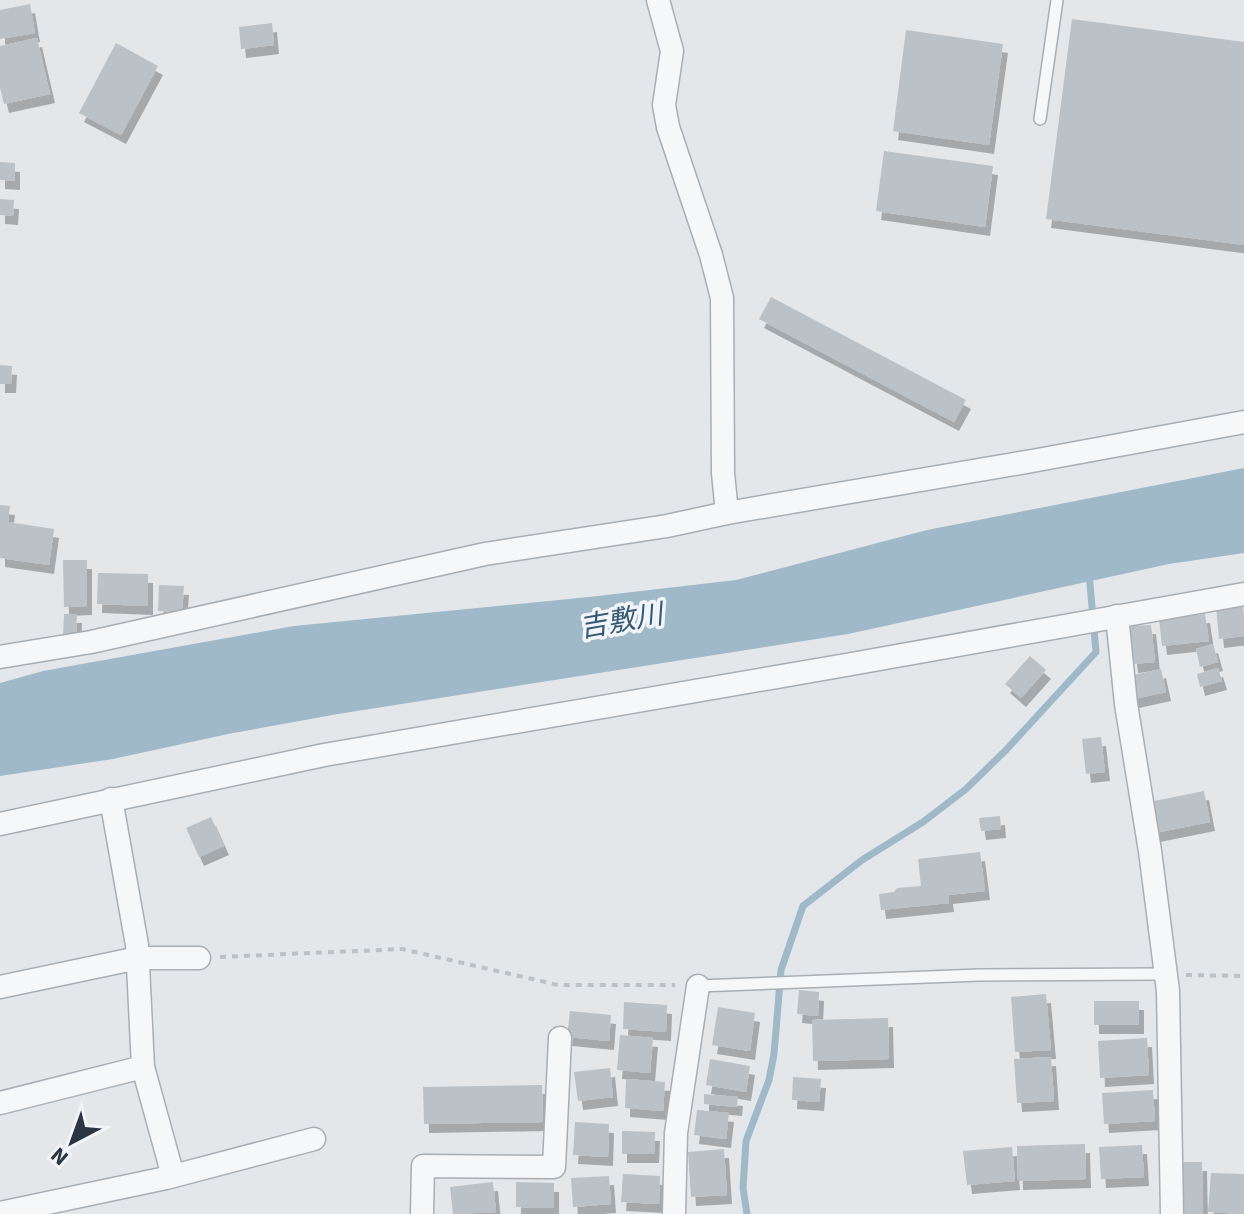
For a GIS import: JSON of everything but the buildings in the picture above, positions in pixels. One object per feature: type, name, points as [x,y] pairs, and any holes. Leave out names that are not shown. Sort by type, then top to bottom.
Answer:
[{"type":"street","points":[[658,0],[672,51],[664,105],[668,127],[711,255],[722,298],[723,473],[727,513]]},
{"type":"street","points":[[0,657],[91,642],[485,554],[667,526],[1244,422]]},
{"type":"street","points":[[0,824],[324,755],[1244,594]]},
{"type":"street","points":[[1113,617],[1150,851],[1168,991],[1172,1214]]},
{"type":"street","points":[[111,799],[137,945],[143,1067],[173,1176]]},
{"type":"street","points":[[0,987],[138,958],[199,958]]},
{"type":"street","points":[[674,1214],[676,1133],[698,986]]},
{"type":"street","points":[[422,1214],[423,1166],[554,1167],[560,1038]]},
{"type":"street","points":[[0,1103],[143,1067]]},
{"type":"street","points":[[0,1213],[173,1176],[314,1139]]},
{"type":"lane","points":[[1040,119],[1057,0]]},
{"type":"lane","points":[[698,986],[979,975],[1165,974]]},
{"type":"path","points":[[199,958],[402,949],[558,985],[698,986]]},
{"type":"path","points":[[1165,974],[1244,976]]},
{"type":"water","name":"吉敷川","points":[[1244,468],[1244,553],[1169,564],[848,634],[338,714],[113,759],[0,776],[0,683],[43,671],[294,626],[736,580],[927,530]]},
{"type":"waterway","points":[[747,1214],[743,1188],[746,1141],[769,1080],[781,970],[803,906],[862,860],[923,822],[966,789],[1096,652],[1089,573]]}]
